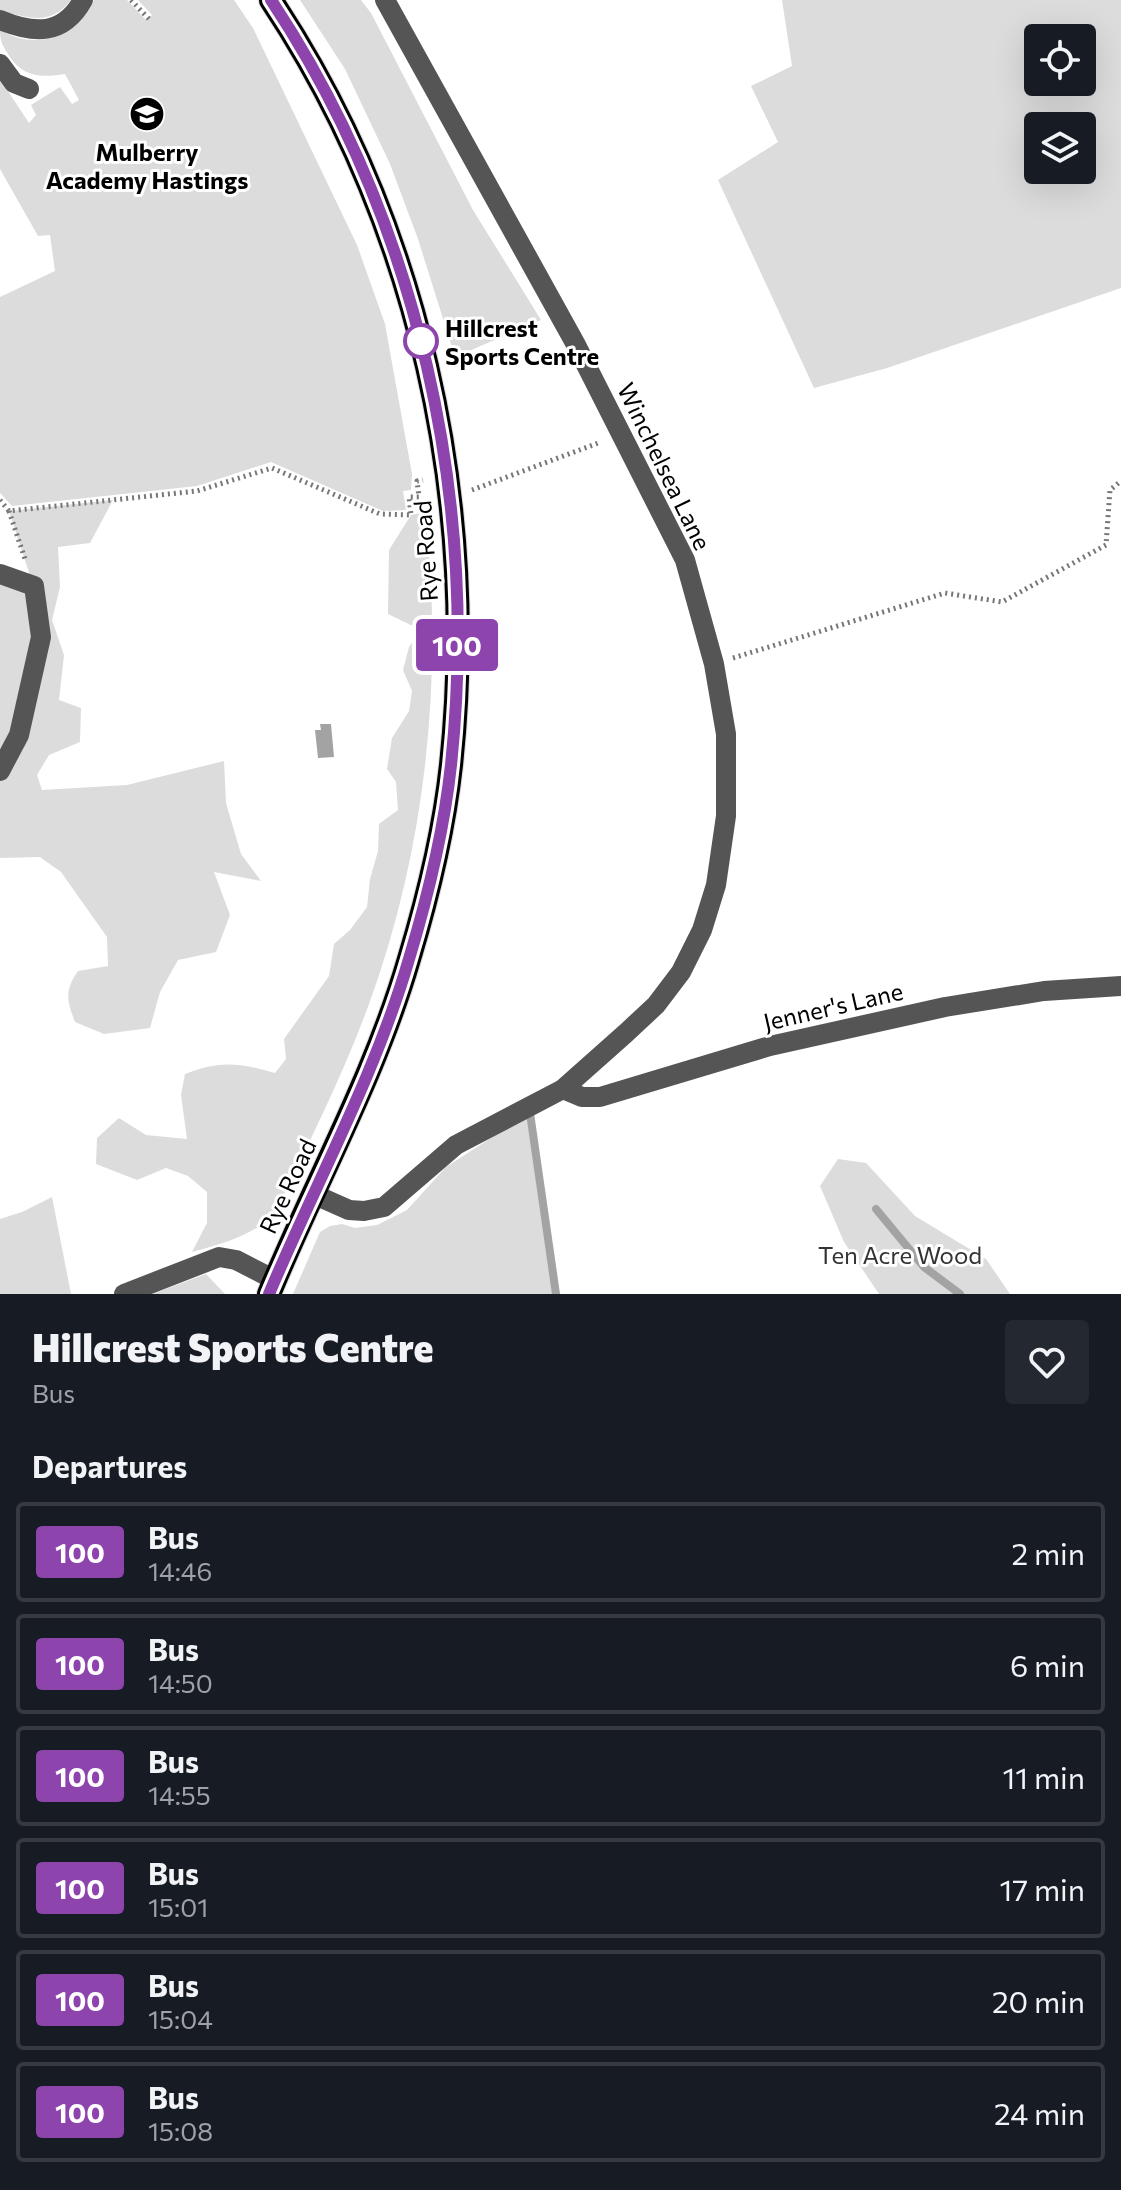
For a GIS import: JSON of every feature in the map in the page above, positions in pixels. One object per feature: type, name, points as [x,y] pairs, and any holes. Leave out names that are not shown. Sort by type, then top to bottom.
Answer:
[{"type":"highway","name":"Rye Road","points":[[271,0],[335,109],[367,176],[416,318],[449,485],[457,591],[457,675],[451,767],[435,862],[409,961],[362,1089],[272,1287]]},
{"type":"street","points":[[0,20],[25,30],[44,30],[69,19],[83,0]]},
{"type":"street","name":"Winchelsea Lane","points":[[313,1194],[349,1210],[384,1207],[456,1145],[563,1089],[656,1005],[681,972],[702,930],[716,885],[726,816],[726,734],[714,664],[685,560],[540,277],[385,0]]},
{"type":"street","points":[[0,64],[14,83],[29,89]]},
{"type":"street","points":[[0,574],[34,586],[41,637],[19,735],[0,771]]},
{"type":"street","name":"Jenner's Lane","points":[[563,1089],[582,1097],[600,1097],[770,1046],[945,1007],[1044,991],[1121,986]]},
{"type":"street","points":[[124,1294],[219,1257],[236,1260],[272,1287]]},
{"type":"path","points":[[131,0],[149,19]]},
{"type":"path","points":[[471,490],[606,440]]},
{"type":"path","points":[[9,511],[197,491],[272,468],[380,514],[411,515],[409,497],[419,497],[417,481]]},
{"type":"path","points":[[714,664],[945,593],[1002,602],[1106,545],[1110,490],[1121,481]]},
{"type":"path","points":[[0,500],[9,511],[34,586]]},
{"type":"green space","points":[[0,0],[71,0],[55,14],[38,18],[0,11]]},
{"type":"green space","points":[[94,0],[127,0],[146,20],[152,15],[138,0],[234,0],[253,28],[357,245],[385,324],[412,474],[411,490],[403,491],[406,510],[383,511],[271,462],[197,486],[12,506],[0,493],[0,297],[55,271],[50,235],[38,236],[0,169],[0,79],[29,123],[36,115],[31,105],[60,87],[72,104],[79,100],[65,74],[32,74],[13,62],[4,48],[0,30],[27,40],[54,37],[77,24]]},
{"type":"green space","points":[[300,0],[361,0],[371,13],[473,210],[541,320],[455,357],[418,239],[390,164],[345,69]]},
{"type":"green space","points":[[782,0],[1121,0],[1121,288],[887,368],[814,388],[718,180],[778,142],[751,86],[792,66]]},
{"type":"green space","points":[[113,500],[90,543],[58,547],[60,587],[52,620],[64,655],[59,700],[81,708],[80,742],[49,755],[37,775],[42,790],[127,785],[224,761],[226,803],[241,854],[261,881],[214,872],[230,915],[216,952],[178,960],[160,992],[150,1028],[104,1034],[75,1022],[68,996],[70,984],[78,971],[108,966],[107,937],[61,872],[40,857],[0,858],[0,574],[33,585],[9,511]]},
{"type":"green space","points":[[425,512],[432,636],[426,761],[417,823],[389,945],[348,1058],[274,1215],[246,1234],[192,1252],[207,1223],[207,1192],[188,1176],[166,1168],[137,1180],[96,1164],[97,1138],[119,1118],[146,1135],[187,1139],[181,1095],[185,1074],[230,1064],[275,1073],[286,1059],[284,1039],[329,976],[334,944],[350,930],[367,907],[370,879],[378,851],[379,824],[398,810],[396,782],[387,769],[392,738],[409,711],[412,691],[403,670],[409,647],[421,630],[388,614],[389,550],[411,515]]},
{"type":"green space","points":[[530,1113],[556,1294],[293,1294],[320,1232],[342,1224],[355,1228],[377,1225],[407,1210],[446,1167]]},
{"type":"green space","name":"Ten Acre Wood","points":[[838,1159],[866,1163],[915,1216],[986,1259],[1010,1294],[879,1294],[844,1242],[820,1186]]},
{"type":"green space","points":[[52,1197],[71,1294],[0,1294],[0,1219]]},
{"type":"green space","points":[[206,1274],[225,1294],[152,1294]]},
{"type":"shaded area","points":[[320,724],[331,724],[334,757],[318,758],[315,730],[321,730]]},
{"type":"waterway","points":[[530,1113],[556,1294]]},
{"type":"waterway","points":[[876,1209],[924,1267],[960,1294]]},
{"type":"bus line","name":"100","points":[[269,1294],[362,1089],[409,961],[435,862],[451,767],[457,675],[457,591],[449,485],[416,318],[367,176],[342,122],[271,0]]},
{"type":"place","name":"Mulberry Academy Hastings","points":[[147,114]]},
{"type":"place","name":"Hillcrest Sports Centre","points":[[421,341]]}]
